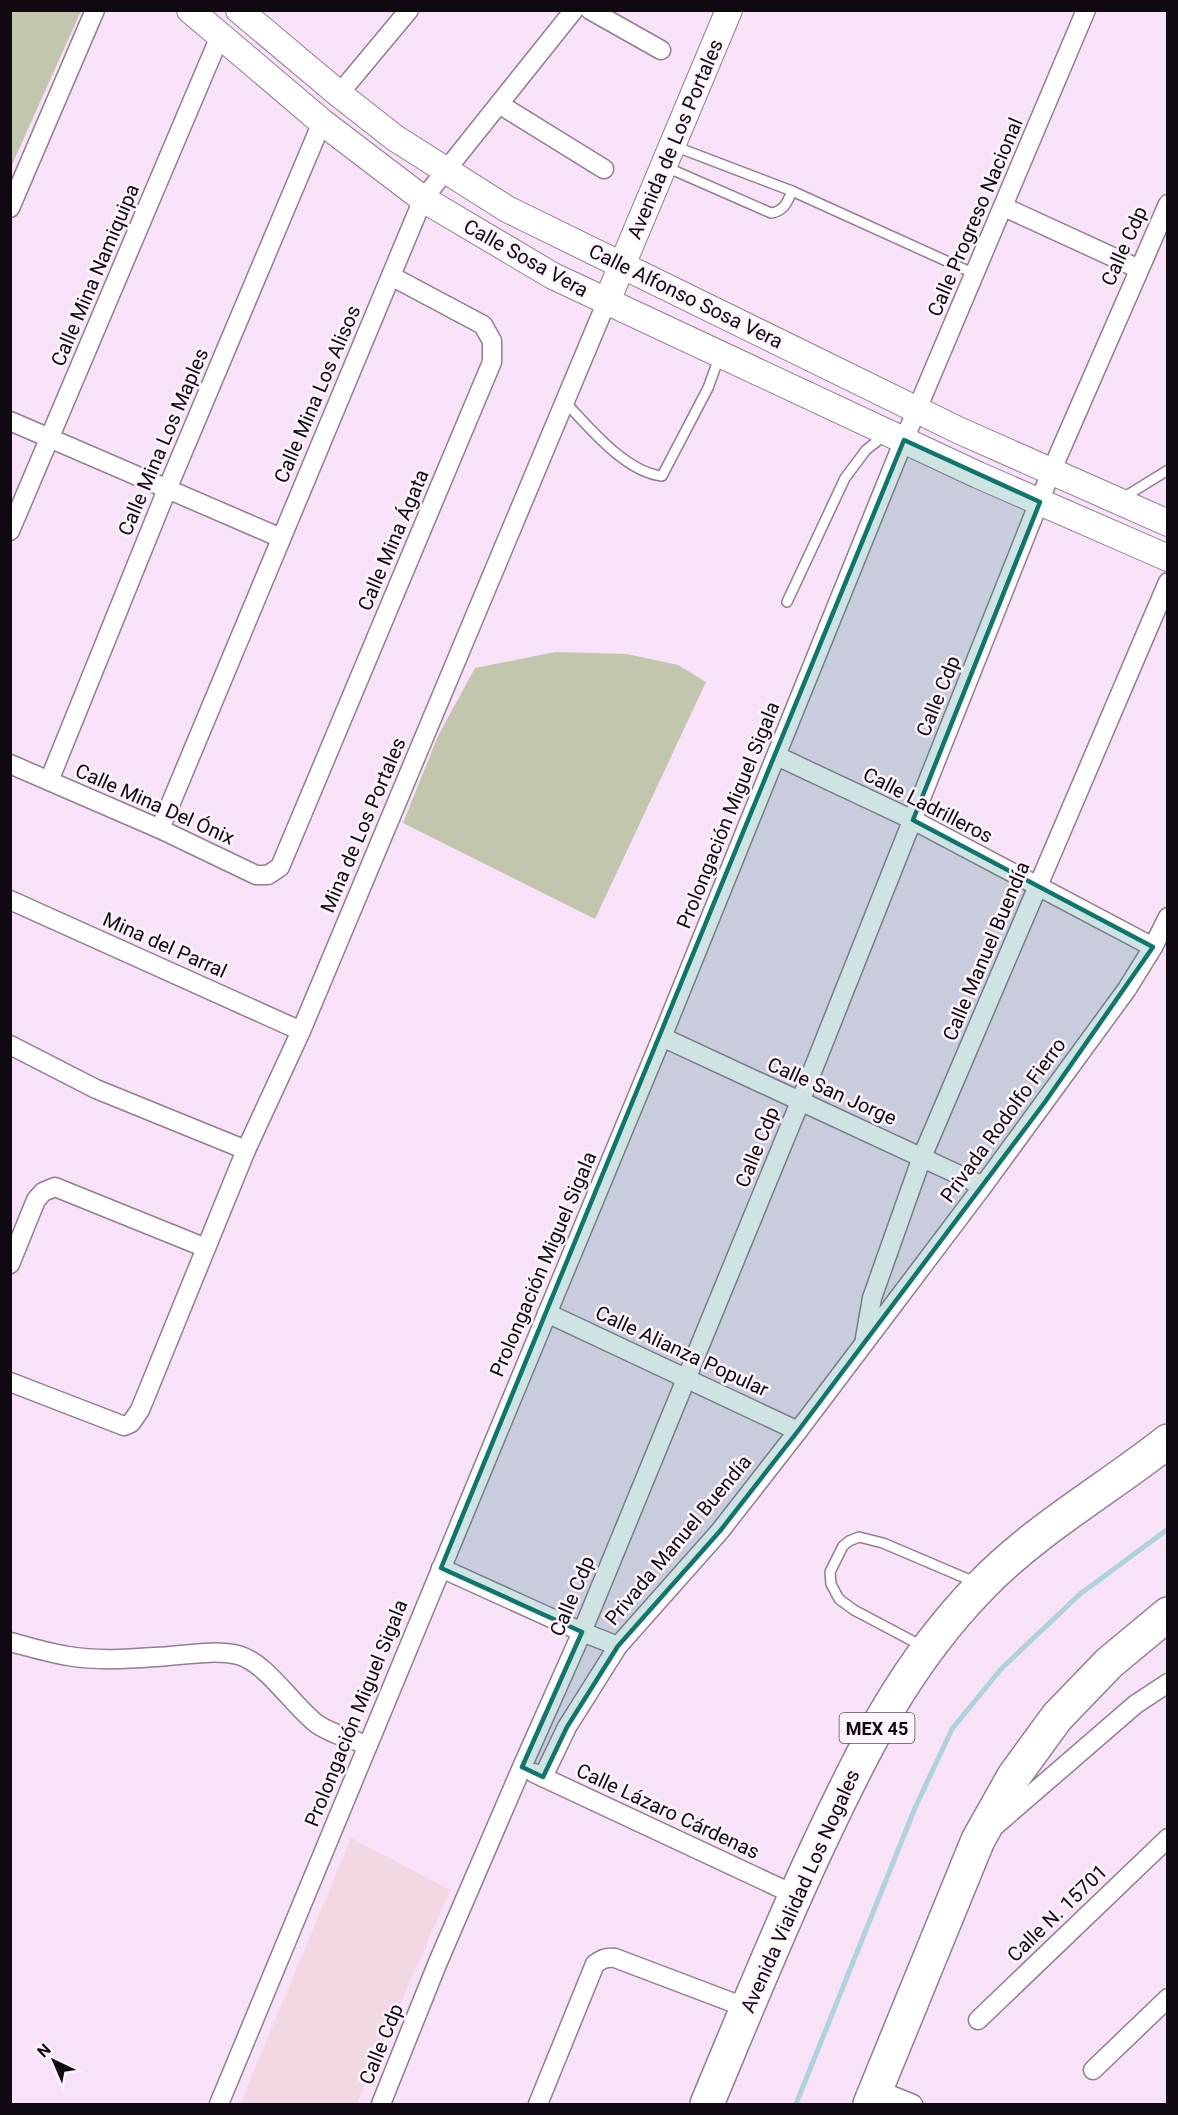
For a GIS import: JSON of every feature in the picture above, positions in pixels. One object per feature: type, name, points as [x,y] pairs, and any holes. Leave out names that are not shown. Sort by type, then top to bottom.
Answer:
[{"type":"highway","name":"Avenida Vialidad Los Nogales","points":[[707,2104],[795,1895],[856,1765],[897,1691],[927,1648],[981,1585],[1030,1543],[1167,1441]]},
{"type":"highway","points":[[873,2097],[978,1840],[1014,1776],[1057,1717],[1109,1663],[1167,1614]]},
{"type":"main road","name":"Calle Sosa Vera","points":[[190,10],[322,122],[423,199],[553,276],[896,436]]},
{"type":"main road","name":"Avenida de Los Portales","points":[[607,301],[729,10]]},
{"type":"main road","name":"Calle Alfonso Sosa Vera","points":[[241,11],[395,138],[507,209],[918,409],[1051,472],[1167,523]]},
{"type":"main road","points":[[896,436],[1167,558]]},
{"type":"street","points":[[10,208],[95,10]]},
{"type":"street","points":[[339,94],[409,10]]},
{"type":"street","name":"Calle Mina Los Alisos","points":[[160,829],[423,199],[574,10]]},
{"type":"street","points":[[590,10],[661,50]]},
{"type":"street","name":"Calle Progreso Nacional","points":[[896,436],[918,409],[1086,10]]},
{"type":"street","name":"Calle Mina Namiquipa","points":[[10,531],[220,36]]},
{"type":"street","points":[[499,104],[604,169]]},
{"type":"street","name":"Calle Mina Los Maples","points":[[49,781],[168,487],[322,122]]},
{"type":"street","name":"Calle Cdp","points":[[381,2104],[438,1962],[582,1632],[800,1102],[1051,472],[1167,204]]},
{"type":"street","points":[[1004,207],[1139,269]]},
{"type":"street","name":"Calle Mina Ágata","points":[[280,867],[492,362],[492,341],[483,326],[391,276]]},
{"type":"street","name":"Mina de Los Portales","points":[[10,1382],[124,1426],[131,1423],[140,1410],[246,1150],[301,1031],[607,301]]},
{"type":"street","points":[[10,421],[168,487],[281,538]]},
{"type":"street","name":"Prolongación Miguel Sigala","points":[[219,2104],[777,756],[896,436]]},
{"type":"street","name":"Calle Manuel Buendía","points":[[864,1343],[872,1299],[922,1157],[1167,582]]},
{"type":"street","name":"Calle Ladrilleros","points":[[777,756],[913,820],[1153,946]]},
{"type":"street","name":"Calle Mina Del Ónix","points":[[10,764],[160,829],[256,875],[268,875],[280,867]]},
{"type":"street","name":"Mina del Parral","points":[[10,900],[301,1031]]},
{"type":"street","name":"Privada Rodolfo Fierro","points":[[864,1343],[983,1186],[1127,989],[1153,946],[1167,917]]},
{"type":"street","name":"Calle San Jorge","points":[[662,1037],[983,1186]]},
{"type":"street","points":[[10,1045],[96,1089],[246,1150]]},
{"type":"street","points":[[10,1264],[36,1200],[43,1192],[55,1187],[206,1248]]},
{"type":"street","name":"Calle Alianza Popular","points":[[546,1313],[798,1431]]},
{"type":"street","name":"Privada Manuel Buendía","points":[[543,1777],[567,1727],[618,1646],[720,1531],[864,1343]]},
{"type":"street","points":[[441,1568],[618,1646]]},
{"type":"street","points":[[10,1642],[69,1657],[111,1659],[222,1653],[240,1656],[253,1663],[276,1683],[317,1723],[344,1737],[368,1745]]},
{"type":"street","points":[[978,1840],[1136,1704],[1167,1683]]},
{"type":"street","name":"Calle Lázaro Cárdenas","points":[[522,1767],[795,1895]]},
{"type":"street","name":"Calle N. 15701","points":[[978,2020],[1167,1838]]},
{"type":"street","points":[[538,2104],[595,1964],[601,1960],[615,1958],[747,2008]]},
{"type":"street","points":[[1093,2070],[1167,1998]]},
{"type":"street","points":[[873,2097],[909,2104]]},
{"type":"lane","points":[[669,155],[771,213],[781,210],[786,205],[792,191]]},
{"type":"lane","points":[[669,155],[792,191],[975,274]]},
{"type":"lane","points":[[565,402],[620,457],[662,476],[708,388],[720,354]]},
{"type":"lane","points":[[787,602],[845,478],[866,450],[896,436]]},
{"type":"lane","points":[[1118,501],[1167,470]]},
{"type":"lane","points":[[927,1648],[854,1610],[839,1599],[831,1584],[830,1572],[843,1546],[859,1537],[883,1544],[981,1585]]},
{"type":"highlighted area","points":[[904,440],[1040,502],[913,820],[1153,947],[1045,1102],[798,1431],[720,1531],[618,1646],[567,1727],[543,1777],[522,1767],[582,1632],[441,1568]]},
{"type":"shaded area","points":[[351,1838],[450,1890],[357,2104],[240,2104]]},
{"type":"green space","points":[[10,11],[81,11],[11,167]]},
{"type":"green space","points":[[555,652],[627,654],[678,665],[706,682],[595,919],[403,823],[438,736],[475,668]]},
{"type":"waterway","points":[[796,2104],[915,1808],[952,1729],[1001,1669],[1080,1594],[1168,1529]]}]
